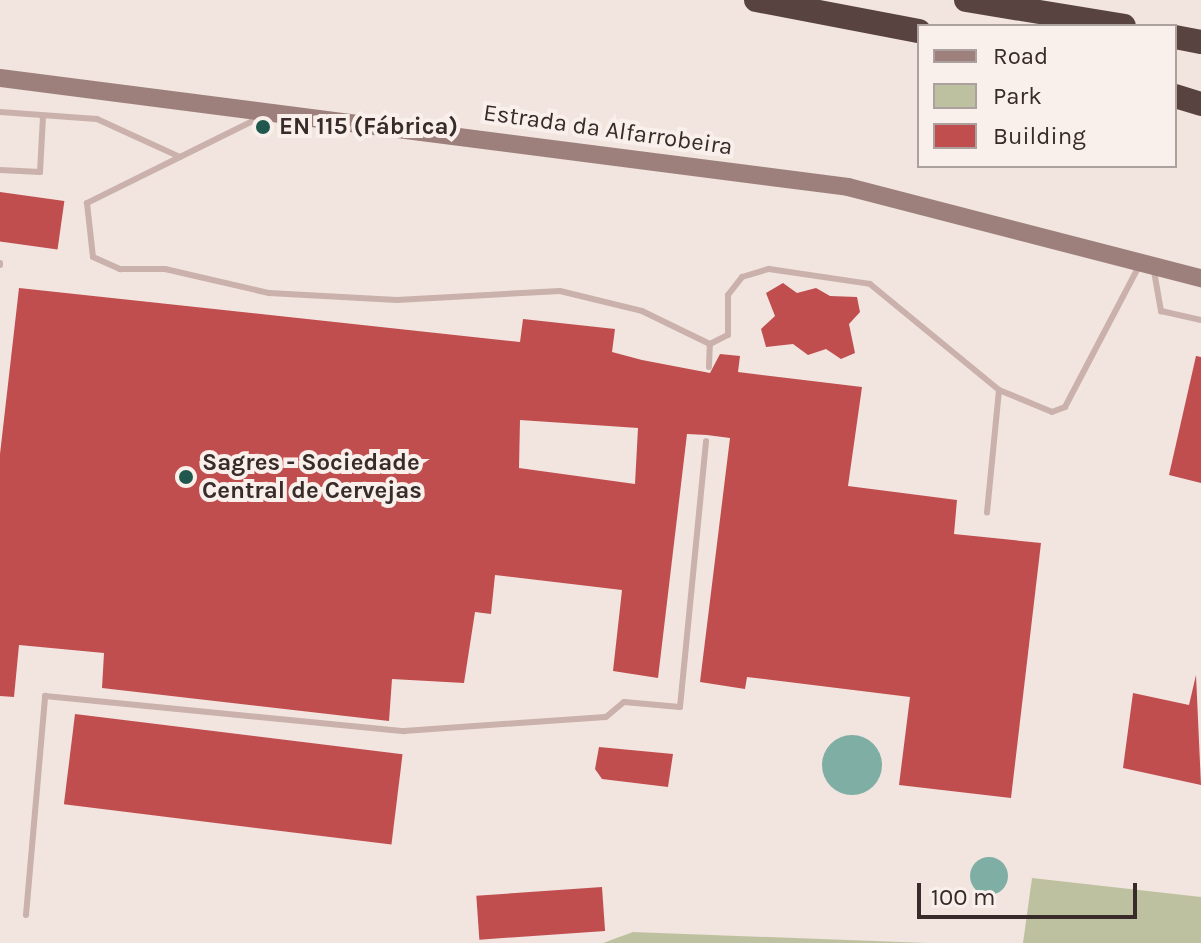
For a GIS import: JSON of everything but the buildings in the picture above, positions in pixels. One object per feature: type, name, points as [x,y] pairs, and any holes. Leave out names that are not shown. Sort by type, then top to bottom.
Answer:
[{"type":"highway","points":[[756,0],[917,31]]},
{"type":"highway","points":[[966,0],[1112,24]]},
{"type":"highway","points":[[1177,37],[1201,42]]},
{"type":"highway","points":[[1177,97],[1201,104]]},
{"type":"main road","name":"Estrada da Alfarrobeira","points":[[0,78],[275,110],[848,187],[1201,278]]},
{"type":"lane","points":[[275,110],[87,203],[93,257],[120,269],[165,269],[269,293],[397,300],[560,291],[642,311],[710,344]]},
{"type":"lane","points":[[0,112],[97,119],[180,157]]},
{"type":"lane","points":[[0,170],[40,172],[43,116]]},
{"type":"lane","points":[[710,344],[728,335],[728,295],[742,277],[769,269],[870,284],[999,390],[1052,412],[1065,407],[1148,265]]},
{"type":"lane","points":[[1148,265],[1161,311],[1179,321],[1201,320]]},
{"type":"lane","points":[[709,367],[710,344]]},
{"type":"lane","points":[[987,512],[999,390]]},
{"type":"lane","points":[[26,915],[45,696],[404,731],[606,717],[624,702],[680,707],[706,441]]},
{"type":"green space","points":[[1032,878],[1201,897],[1201,943],[1023,943]]},
{"type":"green space","points":[[633,932],[927,943],[603,943]]},
{"type":"water","points":[[852,735],[873,744],[882,765],[873,786],[852,795],[831,786],[822,765],[831,744]]},
{"type":"water","points":[[989,857],[1002,863],[1008,876],[1002,889],[989,895],[976,889],[970,876],[976,863]]},
{"type":"place","name":"EN 115 (Fábrica)","points":[[263,127]]},
{"type":"place","name":"Sagres - Sociedade Central de Cervejas","points":[[186,477]]}]
